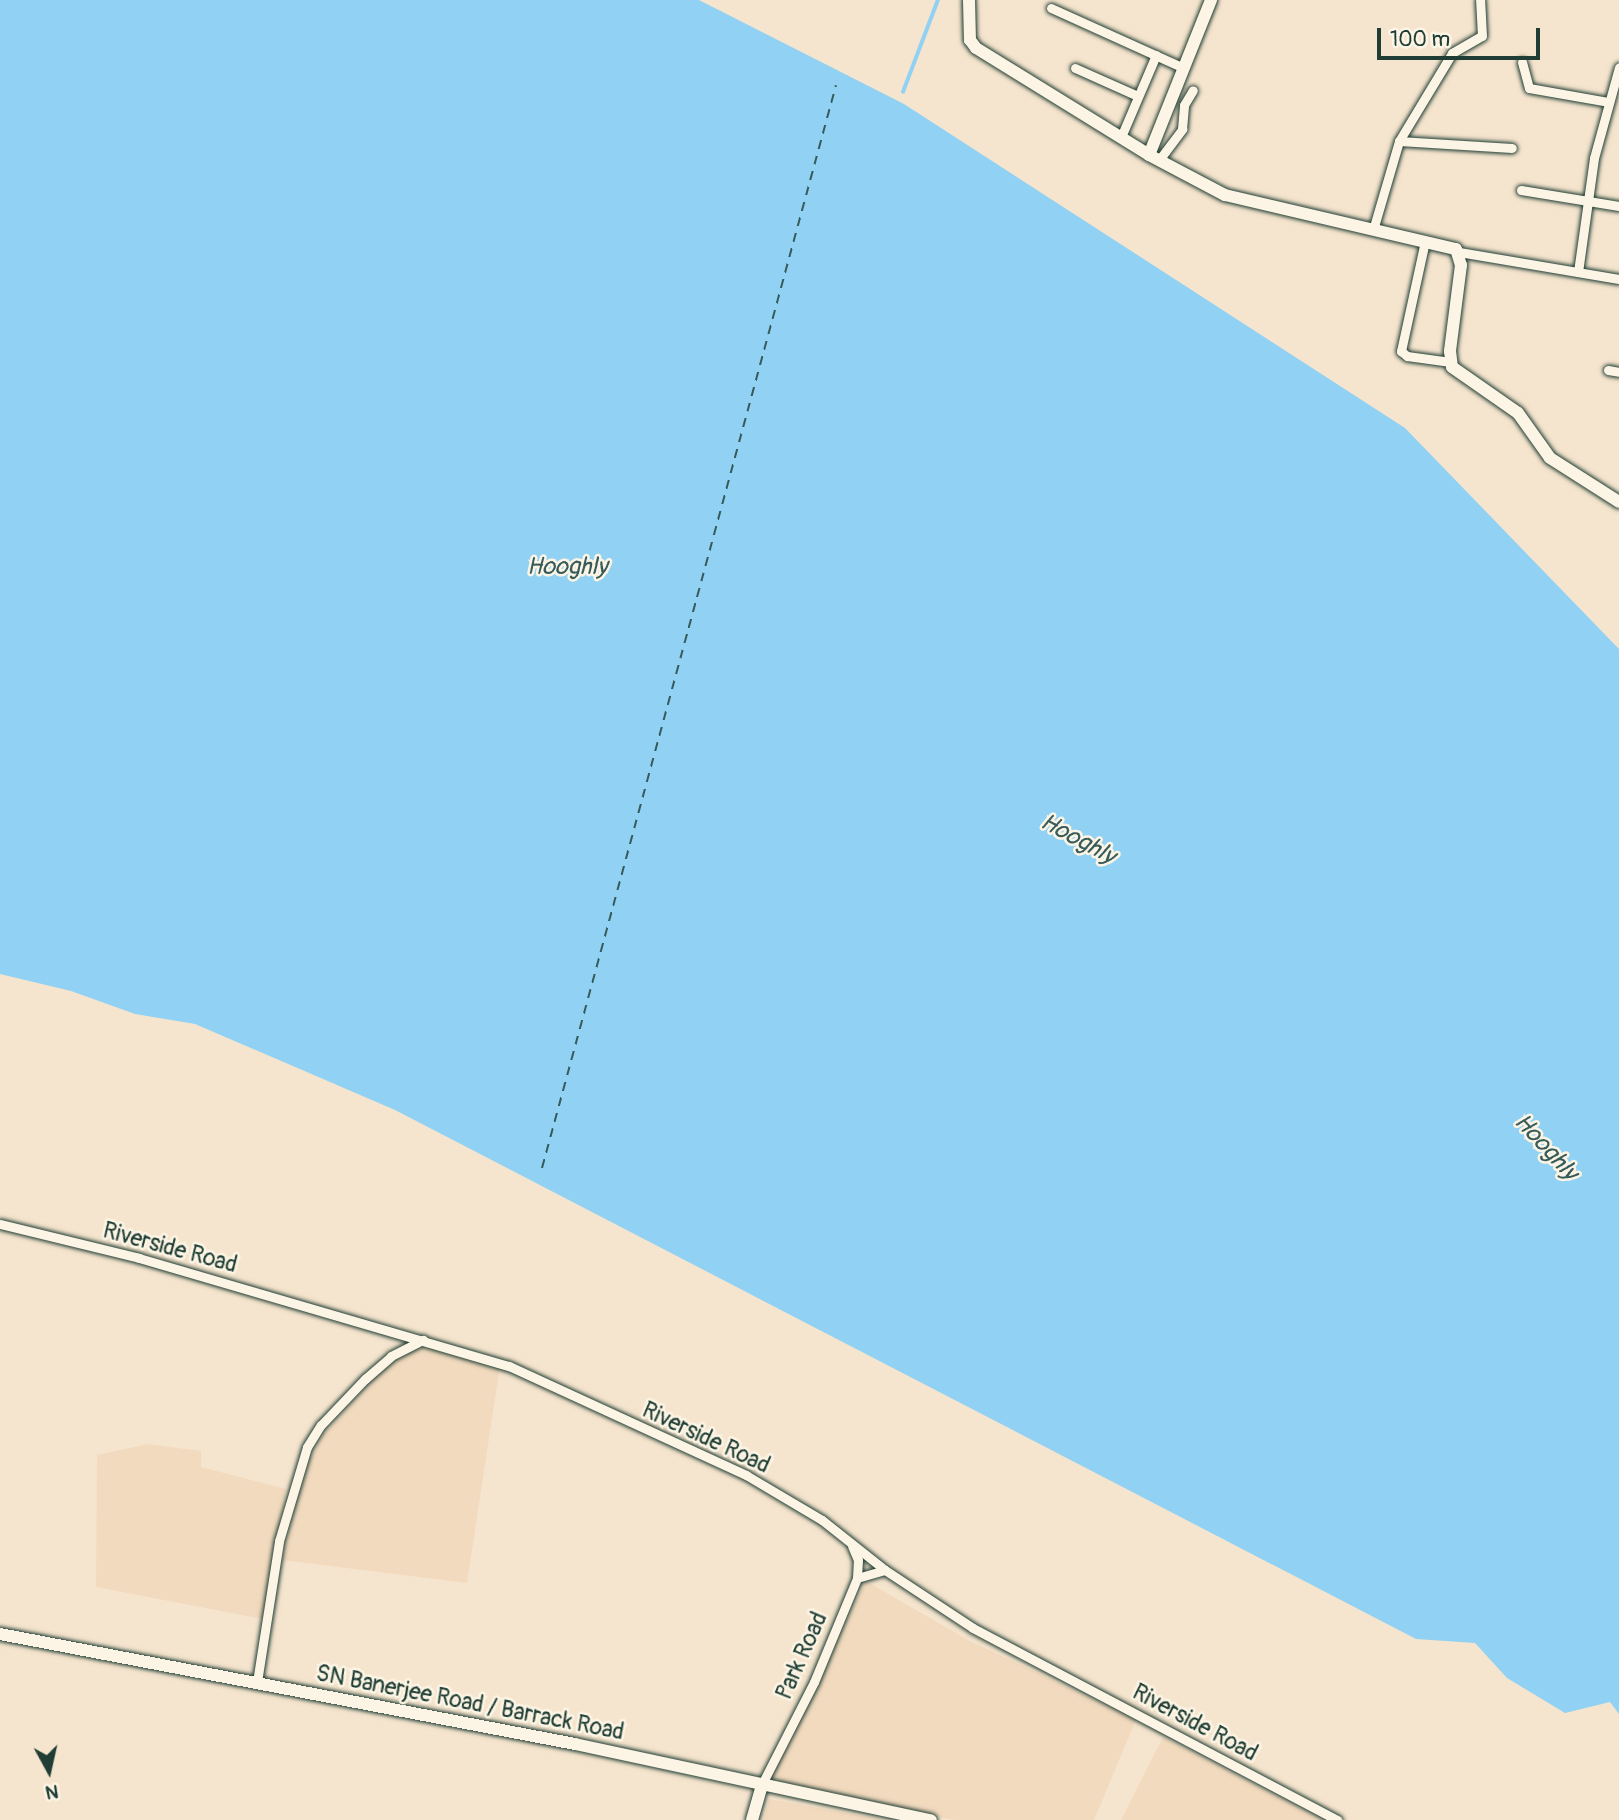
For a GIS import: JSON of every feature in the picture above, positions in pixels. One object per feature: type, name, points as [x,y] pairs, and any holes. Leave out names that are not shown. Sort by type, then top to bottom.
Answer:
[{"type":"street","points":[[969,0],[973,46],[1154,157],[1235,200],[1425,241],[1459,252],[1619,279]]},
{"type":"street","points":[[1154,157],[1184,68],[1211,0]]},
{"type":"street","points":[[1373,230],[1399,141],[1452,53],[1482,36],[1480,0]]},
{"type":"street","points":[[1051,8],[1184,68]]},
{"type":"street","points":[[1121,137],[1156,55]]},
{"type":"street","points":[[1522,62],[1529,88],[1608,102]]},
{"type":"street","points":[[1578,272],[1586,201],[1608,102],[1619,67]]},
{"type":"street","points":[[1075,68],[1138,96]]},
{"type":"street","points":[[1154,157],[1182,130],[1184,105],[1193,90]]},
{"type":"street","points":[[1399,141],[1512,148]]},
{"type":"street","points":[[1521,190],[1619,206]]},
{"type":"street","points":[[1425,241],[1401,351],[1407,356],[1451,362]]},
{"type":"street","points":[[1459,252],[1451,362],[1458,375],[1518,413],[1550,458],[1619,502]]},
{"type":"street","points":[[1608,370],[1619,372]]},
{"type":"street","name":"Riverside Road","points":[[0,1224],[139,1258],[509,1366],[746,1475],[848,1540],[885,1570],[973,1628],[1337,1820]]},
{"type":"street","points":[[257,1682],[279,1541],[307,1447],[337,1407],[371,1373],[391,1356],[423,1340]]},
{"type":"street","points":[[848,1540],[857,1557],[857,1578],[885,1570]]},
{"type":"street","name":"Park Road","points":[[762,1784],[814,1682],[857,1578]]},
{"type":"street","name":"SN Banerjee Road / Barrack Road","points":[[0,1634],[257,1682],[931,1820]]},
{"type":"street","points":[[752,1820],[762,1784]]},
{"type":"shaded area","points":[[408,1342],[500,1366],[467,1583],[282,1560],[304,1472],[322,1436]]},
{"type":"shaded area","points":[[148,1444],[201,1451],[201,1467],[286,1489],[263,1619],[96,1587],[97,1455]]},
{"type":"shaded area","points":[[866,1581],[968,1640],[1136,1720],[1094,1820],[953,1820],[768,1782]]},
{"type":"shaded area","points":[[1163,1737],[1302,1809],[1326,1820],[1121,1820]]},
{"type":"shaded area","points":[[769,1799],[852,1814],[885,1820],[764,1820]]},
{"type":"water","name":"Hooghly","points":[[0,0],[699,0],[904,104],[1405,428],[1619,649],[1619,1714],[1610,1702],[1565,1713],[1507,1678],[1475,1643],[1416,1639],[395,1110],[195,1024],[135,1014],[71,991],[0,974]]},
{"type":"waterway","points":[[903,92],[938,0]]},
{"type":"ferry route","points":[[542,1168],[836,85]]}]
